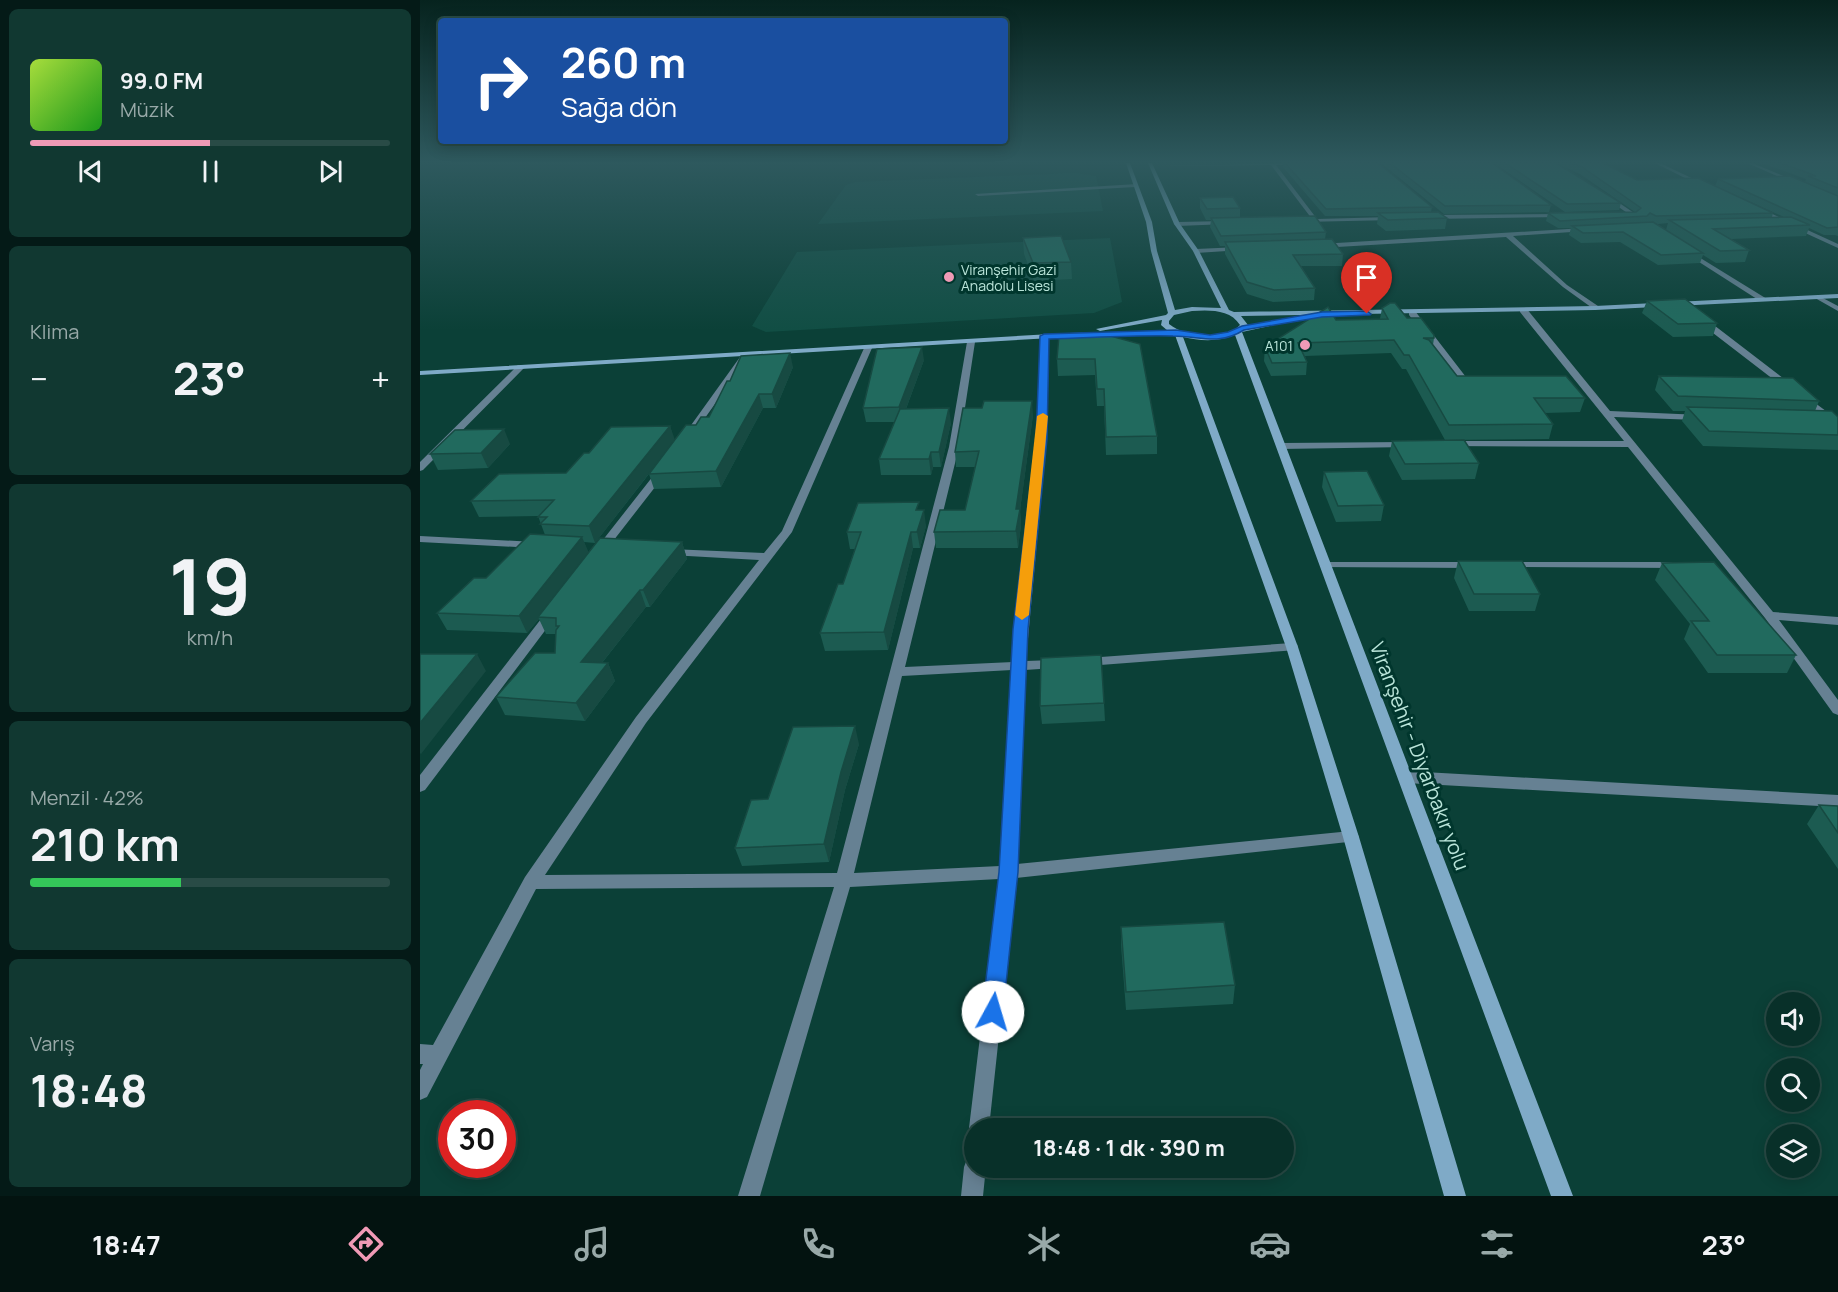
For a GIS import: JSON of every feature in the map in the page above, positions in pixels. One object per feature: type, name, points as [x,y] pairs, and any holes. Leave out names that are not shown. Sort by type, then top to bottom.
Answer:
[{"type":"main road","points":[[1148,219],[1170,315],[1165,325],[1177,333],[1292,647],[1351,837],[1455,1196]]},
{"type":"main road","points":[[1175,219],[1196,251],[1230,313]]},
{"type":"main road","points":[[1069,335],[1192,309],[1230,313],[1322,314],[1595,309],[1838,296]]},
{"type":"main road","name":"Viranşehir - Diyarbakır yolu","points":[[1230,313],[1243,321],[1240,330],[1281,446],[1562,1196]]},
{"type":"main road","points":[[420,373],[1044,336],[1177,333],[1210,338],[1322,314]]},
{"type":"street","points":[[1294,222],[1394,219]]},
{"type":"street","points":[[1441,219],[1448,224]]},
{"type":"street","points":[[1639,219],[1650,227]]},
{"type":"street","points":[[1779,219],[1838,246]]},
{"type":"street","points":[[1177,224],[1237,223]]},
{"type":"street","points":[[1768,224],[1789,223]]},
{"type":"street","points":[[1456,230],[1465,237]]},
{"type":"street","points":[[1313,246],[1593,230]]},
{"type":"street","points":[[1508,235],[1595,309]]},
{"type":"street","points":[[1678,247],[1763,300]]},
{"type":"street","points":[[1196,251],[1254,249]]},
{"type":"street","points":[[1817,297],[1838,309]]},
{"type":"street","points":[[1680,304],[1689,311]]},
{"type":"street","points":[[1523,310],[1631,444],[1721,565],[1769,615],[1838,710]]},
{"type":"street","points":[[1412,312],[1466,383]]},
{"type":"street","points":[[1699,318],[1837,422]]},
{"type":"street","points":[[981,1118],[1008,872],[1021,629],[1042,424],[1044,336]]},
{"type":"street","points":[[749,1196],[844,880],[954,447],[971,342]]},
{"type":"street","points":[[420,1090],[429,1055],[531,882],[642,720],[787,532],[868,348]]},
{"type":"street","points":[[588,566],[675,454],[746,355]]},
{"type":"street","points":[[420,468],[521,367]]},
{"type":"street","points":[[1606,414],[1709,417]]},
{"type":"street","points":[[1812,420],[1837,422]]},
{"type":"street","points":[[1441,444],[1631,444]]},
{"type":"street","points":[[1281,446],[1418,445]]},
{"type":"street","points":[[420,539],[545,545]]},
{"type":"street","points":[[661,551],[767,557]]},
{"type":"street","points":[[1326,565],[1692,565]]},
{"type":"street","points":[[420,786],[560,602]]},
{"type":"street","points":[[1769,615],[1838,621]]},
{"type":"street","points":[[897,672],[1072,663],[1292,647]]},
{"type":"street","points":[[1406,777],[1838,801]]},
{"type":"street","points":[[531,882],[844,880],[1008,872],[1351,837]]},
{"type":"street","points":[[972,1196],[974,1178]]},
{"type":"shaded area","points":[[822,219],[932,219],[818,224]]},
{"type":"shaded area","name":"Viranşehir Gazi Anadolu Lisesi","points":[[1110,238],[1122,302],[1094,313],[766,332],[752,326],[797,252]]},
{"type":"building","points":[[1211,219],[1317,219],[1326,232],[1221,236]]},
{"type":"building","points":[[1557,219],[1598,219],[1560,221]]},
{"type":"building","points":[[1795,219],[1810,225],[1713,229],[1749,250],[1720,251],[1669,220]]},
{"type":"building","points":[[1807,219],[1838,219],[1838,227],[1827,228]]},
{"type":"building","points":[[1653,222],[1703,253],[1661,255],[1623,232],[1583,233],[1572,226]]},
{"type":"building","points":[[1061,236],[1071,262],[1033,263],[1023,238]]},
{"type":"building","points":[[1332,239],[1343,254],[1293,255],[1315,288],[1274,290],[1247,282],[1225,242]]},
{"type":"building","points":[[1685,299],[1717,323],[1678,324],[1647,301]]},
{"type":"building","points":[[1395,303],[1407,318],[1421,318],[1434,335],[1434,338],[1423,338],[1429,340],[1457,376],[1566,376],[1585,398],[1534,398],[1553,424],[1449,425],[1409,355],[1404,355],[1394,340],[1298,343],[1307,362],[1272,363],[1265,347],[1328,307],[1336,320],[1388,319],[1382,308]]},
{"type":"building","points":[[1059,335],[1107,335],[1140,344],[1157,436],[1106,437],[1104,389],[1097,389],[1095,359],[1057,359]]},
{"type":"building","points":[[922,347],[899,407],[863,408],[877,349]]},
{"type":"building","points":[[790,353],[772,394],[759,394],[716,471],[649,474],[686,425],[696,425],[701,417],[709,417],[727,381],[730,381],[741,356]]},
{"type":"building","points":[[1659,376],[1793,378],[1819,401],[1678,396]]},
{"type":"building","points":[[984,401],[1032,401],[1016,509],[1020,509],[1016,531],[934,532],[940,510],[965,510],[979,451],[955,452],[963,408],[982,408]]},
{"type":"building","points":[[1687,407],[1832,411],[1838,417],[1838,435],[1709,431]]},
{"type":"building","points":[[949,408],[939,452],[931,452],[929,459],[879,459],[900,409]]},
{"type":"building","points":[[670,426],[589,526],[540,524],[547,517],[538,517],[554,500],[471,501],[499,474],[566,473],[584,453],[589,453],[611,427]]},
{"type":"building","points":[[504,429],[481,453],[430,454],[455,430]]},
{"type":"building","points":[[1464,440],[1479,463],[1405,464],[1392,441]]},
{"type":"building","points":[[1367,471],[1384,505],[1338,506],[1324,472]]},
{"type":"building","points":[[919,502],[916,510],[924,510],[917,532],[911,532],[884,632],[820,633],[838,584],[843,584],[861,532],[847,532],[858,503]]},
{"type":"building","points":[[530,534],[582,537],[519,616],[437,613],[474,578],[486,578]]},
{"type":"building","points":[[600,538],[682,542],[581,662],[608,663],[576,703],[496,697],[535,653],[555,653],[556,630],[559,626],[556,626],[556,618],[538,617]]},
{"type":"building","points":[[1458,561],[1522,561],[1540,594],[1474,594]]},
{"type":"building","points":[[1714,562],[1796,655],[1717,655],[1691,621],[1709,621],[1662,563]]},
{"type":"building","points":[[420,654],[477,654],[420,723]]},
{"type":"building","points":[[1101,655],[1104,703],[1040,706],[1041,658]]},
{"type":"building","points":[[855,726],[841,772],[824,844],[735,848],[751,800],[768,799],[793,727]]},
{"type":"building","points":[[1819,805],[1838,806],[1838,833]]},
{"type":"building","points":[[1224,922],[1235,985],[1126,992],[1121,927]]},
{"type":"slow traffic","points":[[1022,615],[1043,416]]},
{"type":"place","name":"Viranşehir Gazi Anadolu Lisesi","points":[[949,277]]},
{"type":"place","name":"A101","points":[[1305,345]]},
{"type":"route","points":[[993,1012],[1008,872],[1021,629],[1041,439],[1044,336],[1176,333],[1210,338],[1231,335],[1242,328],[1322,314],[1367,314]]}]
